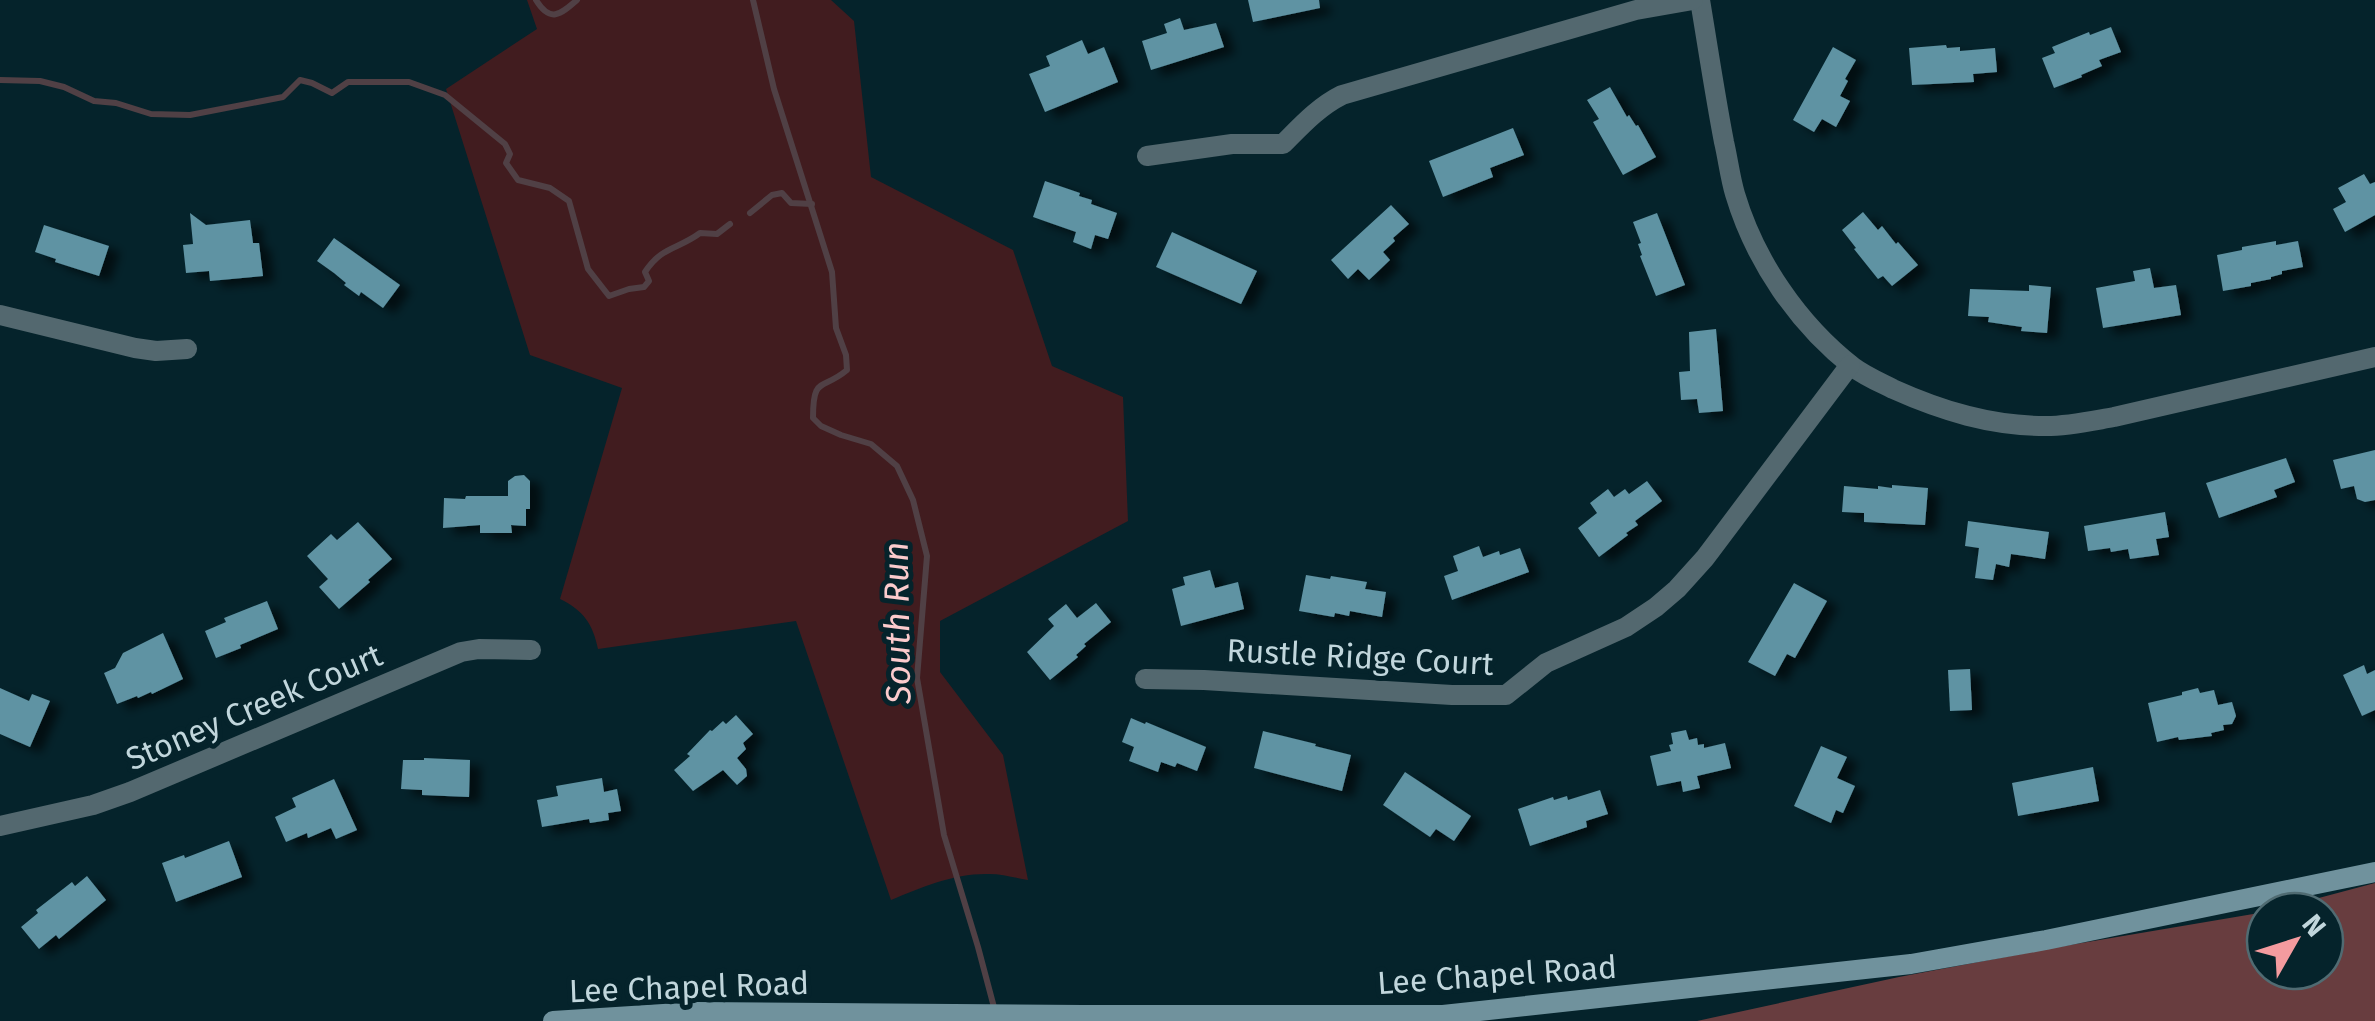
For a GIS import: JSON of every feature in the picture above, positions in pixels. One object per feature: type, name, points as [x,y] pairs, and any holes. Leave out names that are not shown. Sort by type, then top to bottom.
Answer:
[{"type":"main road","name":"Lee Chapel Road","points":[[553,1021],[696,1012],[1442,1016],[1892,966],[2000,949],[2375,872]]},
{"type":"street","points":[[1146,156],[1232,144],[1283,144],[1328,102],[1342,95],[1636,10],[1697,0],[1734,193],[1751,238],[1776,284],[1824,342],[1850,365],[1879,382],[1923,403],[1984,421],[2070,425],[2375,357]]},
{"type":"street","points":[[0,315],[136,348],[188,350]]},
{"type":"street","name":"Rustle Ridge Court","points":[[1146,679],[1506,695],[1546,664],[1626,626],[1677,589],[1705,558],[1850,365]]},
{"type":"street","name":"Stoney Creek Court","points":[[0,826],[93,805],[130,792],[461,652],[531,650]]},
{"type":"shaded area","points":[[527,0],[831,0],[854,21],[871,177],[1013,250],[1052,366],[1123,397],[1128,521],[940,621],[940,672],[1003,755],[1028,880],[976,874],[951,878],[891,900],[796,621],[598,649],[586,619],[560,599],[622,388],[530,355],[446,89],[537,29]]},
{"type":"shaded area","points":[[2375,883],[2375,1021],[1697,1021],[1899,977],[2245,915],[2245,991],[2345,991],[2345,891]]},
{"type":"building","points":[[1248,0],[1319,0],[1320,8],[1253,22]]},
{"type":"building","points":[[1180,18],[1184,30],[1216,23],[1224,47],[1151,70],[1142,41],[1167,33],[1164,24]]},
{"type":"building","points":[[2111,27],[2121,52],[2099,60],[2102,66],[2082,77],[2054,88],[2042,58],[2055,53],[2052,47]]},
{"type":"building","points":[[1082,40],[1088,54],[1104,47],[1118,82],[1045,112],[1029,74],[1050,66],[1046,56]]},
{"type":"building","points":[[1833,47],[1856,60],[1840,96],[1850,101],[1836,127],[1822,119],[1814,132],[1793,120]]},
{"type":"building","points":[[1960,47],[1960,51],[1995,48],[1997,72],[1973,74],[1974,82],[1912,85],[1909,48]]},
{"type":"building","points":[[1610,87],[1656,157],[1623,175],[1593,122],[1599,119],[1587,100]]},
{"type":"building","points":[[1513,128],[1524,155],[1490,168],[1493,177],[1443,197],[1429,161]]},
{"type":"building","points":[[2364,174],[2370,184],[2375,182],[2375,215],[2345,232],[2333,209],[2346,202],[2338,188]]},
{"type":"building","points":[[1045,181],[1080,193],[1079,196],[1092,200],[1091,204],[1117,213],[1108,239],[1095,235],[1091,249],[1073,242],[1076,232],[1033,217]]},
{"type":"building","points":[[1391,205],[1409,224],[1383,252],[1390,260],[1369,280],[1358,269],[1348,279],[1331,260]]},
{"type":"building","points":[[1863,212],[1878,230],[1882,226],[1918,265],[1892,286],[1883,276],[1878,279],[1842,230]]},
{"type":"building","points":[[190,213],[206,225],[250,220],[253,243],[259,243],[263,276],[210,281],[209,271],[186,273],[183,245],[193,244]]},
{"type":"building","points":[[1657,213],[1685,285],[1656,296],[1640,256],[1641,243],[1633,222]]},
{"type":"building","points":[[44,225],[109,246],[99,276],[35,252]]},
{"type":"building","points":[[1172,232],[1257,271],[1241,304],[1156,267]]},
{"type":"building","points":[[334,238],[400,285],[383,308],[361,292],[359,296],[317,261]]},
{"type":"building","points":[[2276,241],[2276,245],[2298,241],[2303,267],[2282,271],[2251,286],[2223,291],[2217,255]]},
{"type":"building","points":[[2150,268],[2154,288],[2176,285],[2181,315],[2103,328],[2096,288],[2135,281],[2133,271]]},
{"type":"building","points":[[2029,285],[2051,287],[2047,333],[2021,331],[2022,327],[1988,322],[1989,317],[1968,316],[1970,289],[2029,291]]},
{"type":"building","points":[[1716,329],[1723,411],[1699,413],[1697,399],[1681,400],[1679,372],[1690,371],[1689,332]]},
{"type":"building","points":[[2375,450],[2375,500],[2365,502],[2357,499],[2354,486],[2341,489],[2333,460]]},
{"type":"building","points":[[2286,458],[2295,482],[2274,490],[2277,497],[2219,518],[2206,483]]},
{"type":"building","points":[[524,475],[530,481],[526,526],[511,525],[512,533],[480,533],[480,525],[443,528],[444,498],[508,496],[508,481]]},
{"type":"building","points":[[1647,481],[1662,501],[1599,557],[1578,528],[1597,513],[1590,503],[1608,489],[1614,497],[1625,489],[1629,494]]},
{"type":"building","points":[[1892,485],[1928,488],[1925,525],[1864,522],[1864,513],[1842,512],[1844,486],[1878,489]]},
{"type":"building","points":[[2165,512],[2169,537],[2156,539],[2159,555],[2130,559],[2128,549],[2088,551],[2084,526]]},
{"type":"building","points":[[1968,521],[2049,532],[2045,559],[2011,554],[2009,567],[1996,564],[1993,580],[1975,578],[1979,548],[1965,546]]},
{"type":"building","points":[[358,522],[392,559],[339,609],[319,587],[328,579],[307,556],[331,534],[337,540]]},
{"type":"building","points":[[1479,546],[1483,557],[1520,548],[1529,572],[1452,600],[1444,576],[1458,571],[1453,556]]},
{"type":"building","points":[[1210,570],[1215,588],[1238,582],[1244,609],[1181,626],[1172,589],[1185,585],[1183,577]]},
{"type":"building","points":[[1306,575],[1367,582],[1365,589],[1386,592],[1382,617],[1350,611],[1349,616],[1335,613],[1334,617],[1299,611]]},
{"type":"building","points":[[1794,583],[1827,601],[1795,658],[1787,654],[1775,676],[1748,662]]},
{"type":"building","points":[[267,601],[278,629],[216,658],[205,631],[226,622],[224,618]]},
{"type":"building","points":[[1096,603],[1111,622],[1050,680],[1027,652],[1054,626],[1048,619],[1066,604],[1077,618]]},
{"type":"building","points":[[163,633],[183,679],[152,694],[117,704],[104,673],[115,668],[123,653]]},
{"type":"building","points":[[2364,665],[2367,674],[2375,670],[2375,710],[2362,716],[2343,675]]},
{"type":"building","points":[[1970,669],[1972,710],[1950,711],[1948,670]]},
{"type":"building","points":[[0,688],[29,701],[32,694],[50,701],[30,747],[0,734]]},
{"type":"building","points":[[2198,688],[2200,693],[2214,690],[2218,705],[2232,702],[2236,716],[2232,724],[2223,725],[2224,730],[2211,733],[2212,736],[2157,742],[2148,703]]},
{"type":"building","points":[[736,715],[753,734],[743,743],[746,749],[737,758],[747,776],[737,785],[723,770],[693,791],[674,770],[710,730]]},
{"type":"building","points":[[1131,718],[1206,747],[1197,771],[1161,762],[1158,772],[1129,761],[1134,747],[1122,742]]},
{"type":"building","points":[[1686,730],[1689,740],[1697,738],[1698,745],[1704,744],[1704,748],[1725,743],[1731,768],[1697,776],[1700,788],[1683,792],[1681,781],[1657,786],[1650,756],[1671,751],[1671,733]]},
{"type":"building","points":[[1263,731],[1351,755],[1342,791],[1254,768]]},
{"type":"building","points":[[1821,746],[1847,757],[1837,778],[1855,786],[1843,813],[1836,810],[1831,823],[1794,806]]},
{"type":"building","points":[[403,760],[470,760],[469,797],[422,795],[422,790],[401,789]]},
{"type":"building","points":[[2093,767],[2099,801],[2018,816],[2012,783]]},
{"type":"building","points":[[1405,772],[1471,816],[1454,841],[1436,829],[1430,837],[1383,805]]},
{"type":"building","points":[[602,778],[604,792],[617,789],[621,811],[608,813],[609,820],[590,823],[589,819],[542,827],[537,800],[558,796],[556,786]]},
{"type":"building","points":[[334,779],[357,830],[336,839],[331,828],[286,842],[275,817],[296,807],[292,798]]},
{"type":"building","points":[[1600,790],[1608,814],[1586,821],[1587,827],[1530,846],[1518,809],[1553,797],[1554,800],[1567,796],[1568,800]]},
{"type":"building","points":[[229,841],[242,877],[176,902],[162,863]]},
{"type":"building","points":[[87,876],[106,900],[59,939],[56,935],[39,949],[21,927],[72,882],[75,886]]},
{"type":"waterway","name":"South Run","points":[[536,0],[551,14],[565,10],[577,0]]},
{"type":"waterway","name":"South Run","points":[[753,0],[774,89],[832,272],[836,328],[846,355],[847,370],[817,389],[813,418],[841,435],[871,444],[897,466],[913,500],[927,556],[917,678],[944,835],[995,1011]]},
{"type":"waterway","points":[[0,80],[40,81],[94,101],[151,114],[190,115],[283,97],[300,80],[332,93],[348,82],[409,82],[445,95],[505,144],[510,154],[506,163],[518,180],[550,188],[569,201],[588,269],[609,296],[644,287],[649,281],[645,272],[664,253],[700,233],[717,234],[730,224]]},
{"type":"waterway","points":[[750,213],[772,195],[782,193],[791,203],[812,204]]}]
